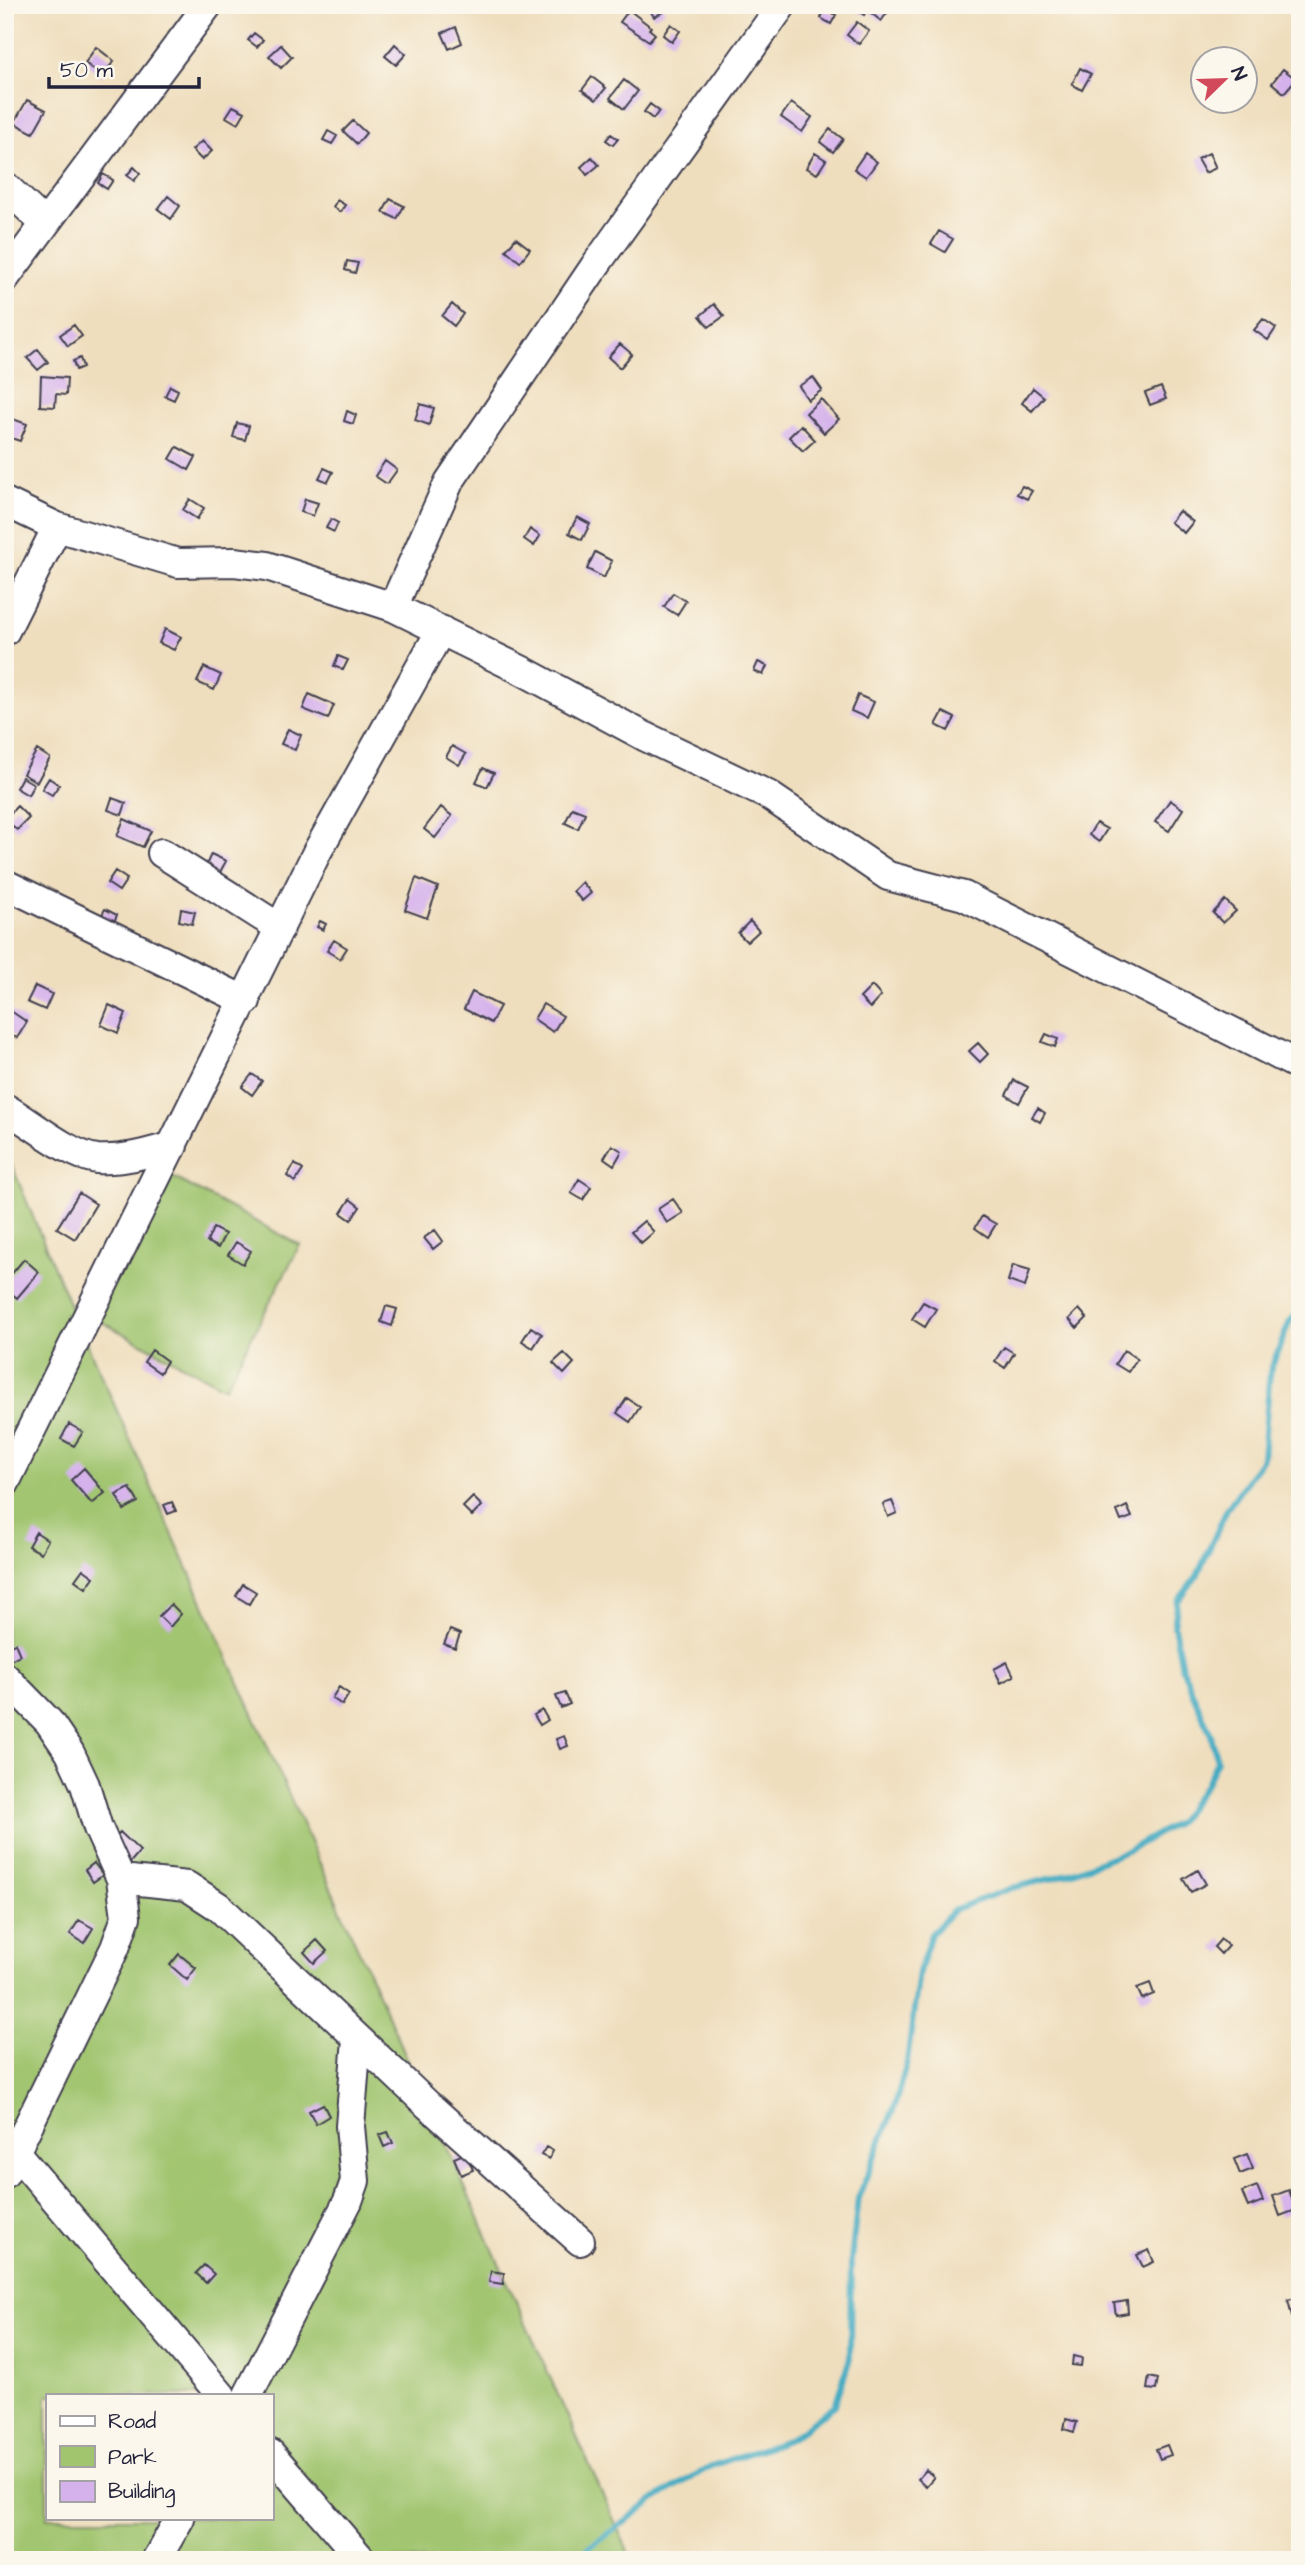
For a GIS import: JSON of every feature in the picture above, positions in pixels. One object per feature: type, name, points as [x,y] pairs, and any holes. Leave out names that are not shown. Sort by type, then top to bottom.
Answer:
[{"type":"street","points":[[5,278],[208,5]]},
{"type":"street","points":[[393,607],[449,482],[597,263],[782,5]]},
{"type":"street","points":[[5,186],[44,223]]},
{"type":"street","points":[[5,502],[57,527],[178,564],[234,562],[267,566],[393,607],[644,736],[768,795],[888,876],[964,896],[1300,1066]]},
{"type":"street","points":[[5,631],[57,527]]},
{"type":"street","points":[[5,1483],[82,1323],[246,1001],[317,852],[441,630]]},
{"type":"street","points":[[162,853],[280,928]]},
{"type":"street","points":[[5,884],[246,1001]]},
{"type":"street","points":[[5,1108],[76,1152],[95,1159],[131,1158],[173,1146]]},
{"type":"street","points":[[5,1676],[49,1722],[70,1753],[121,1879],[126,1917],[115,1948],[9,2155],[220,2394]]},
{"type":"street","points":[[121,1879],[187,1886],[219,1907],[288,1969],[357,2039],[580,2241]]},
{"type":"street","points":[[249,2394],[348,2202],[355,2181],[351,2126],[357,2039]]},
{"type":"street","points":[[273,2456],[362,2560]]},
{"type":"street","points":[[156,2560],[179,2520]]},
{"type":"green space","points":[[5,1149],[71,1308],[632,2560],[5,2560]]},
{"type":"green space","points":[[167,1174],[300,1245],[225,1388],[91,1316]]},
{"type":"building","points":[[647,5],[661,5],[665,11],[654,17]]},
{"type":"building","points":[[856,5],[869,7],[864,15],[854,8]]},
{"type":"building","points":[[875,5],[893,5],[881,21],[870,12]]},
{"type":"building","points":[[825,9],[836,15],[831,24],[821,18]]},
{"type":"building","points":[[629,10],[651,27],[649,29],[655,34],[649,41],[620,22]]},
{"type":"building","points":[[857,22],[869,31],[859,44],[847,35]]},
{"type":"building","points":[[671,24],[680,31],[672,42],[663,35]]},
{"type":"building","points":[[456,27],[462,43],[449,49],[442,33]]},
{"type":"building","points":[[254,33],[263,40],[257,47],[248,40]]},
{"type":"building","points":[[395,44],[406,54],[396,65],[385,56]]},
{"type":"building","points":[[281,45],[292,57],[281,68],[269,56]]},
{"type":"building","points":[[96,47],[114,61],[102,76],[85,63]]},
{"type":"building","points":[[1080,68],[1091,74],[1082,90],[1072,84]]},
{"type":"building","points":[[1283,69],[1296,79],[1284,93],[1272,83]]},
{"type":"building","points":[[592,77],[606,88],[596,100],[582,90]]},
{"type":"building","points":[[624,80],[638,91],[624,109],[610,98]]},
{"type":"building","points":[[27,100],[46,110],[33,133],[14,123]]},
{"type":"building","points":[[791,103],[812,117],[802,132],[781,117]]},
{"type":"building","points":[[650,104],[659,111],[653,119],[644,112]]},
{"type":"building","points":[[233,106],[245,112],[238,124],[226,117]]},
{"type":"building","points":[[353,121],[366,133],[357,144],[343,131]]},
{"type":"building","points":[[830,129],[843,139],[833,152],[820,142]]},
{"type":"building","points":[[328,131],[337,136],[332,144],[323,140]]},
{"type":"building","points":[[611,134],[618,139],[613,145],[606,140]]},
{"type":"building","points":[[202,141],[212,151],[202,160],[192,150]]},
{"type":"building","points":[[815,153],[826,160],[817,174],[806,168]]},
{"type":"building","points":[[865,153],[877,162],[866,177],[854,169]]},
{"type":"building","points":[[1209,153],[1216,168],[1205,173],[1197,159]]},
{"type":"building","points":[[592,157],[599,165],[587,175],[581,167]]},
{"type":"building","points":[[134,167],[140,173],[134,181],[127,175]]},
{"type":"building","points":[[103,174],[113,180],[107,189],[98,183]]},
{"type":"building","points":[[168,196],[180,206],[171,219],[158,209]]},
{"type":"building","points":[[390,199],[404,206],[397,219],[383,212]]},
{"type":"building","points":[[337,200],[345,205],[340,212],[333,207]]},
{"type":"building","points":[[939,231],[953,239],[945,252],[931,244]]},
{"type":"building","points":[[516,238],[530,249],[520,262],[506,250]]},
{"type":"building","points":[[347,261],[358,263],[355,273],[345,270]]},
{"type":"building","points":[[452,304],[463,314],[454,326],[442,316]]},
{"type":"building","points":[[714,304],[724,316],[709,327],[700,316]]},
{"type":"building","points":[[1263,319],[1276,328],[1268,340],[1254,330]]},
{"type":"building","points":[[74,325],[82,336],[68,346],[60,335]]},
{"type":"building","points":[[620,344],[632,354],[620,368],[608,357]]},
{"type":"building","points":[[38,349],[48,362],[38,370],[27,358]]},
{"type":"building","points":[[80,358],[83,367],[76,370],[73,361]]},
{"type":"building","points":[[41,376],[67,378],[66,395],[56,394],[55,407],[40,406]]},
{"type":"building","points":[[813,377],[822,390],[808,400],[799,386]]},
{"type":"building","points":[[170,386],[178,390],[174,400],[165,396]]},
{"type":"building","points":[[1161,387],[1166,399],[1150,405],[1145,393]]},
{"type":"building","points":[[1033,388],[1044,397],[1032,411],[1022,403]]},
{"type":"building","points":[[821,399],[839,419],[824,433],[806,413]]},
{"type":"building","points":[[420,404],[434,408],[429,425],[415,420]]},
{"type":"building","points":[[347,411],[356,415],[353,424],[344,421]]},
{"type":"building","points":[[10,418],[27,424],[20,441],[5,436]]},
{"type":"building","points":[[237,423],[249,426],[245,440],[233,437]]},
{"type":"building","points":[[801,425],[815,440],[803,451],[789,437]]},
{"type":"building","points":[[177,447],[196,457],[189,470],[170,459]]},
{"type":"building","points":[[385,461],[397,470],[387,484],[375,476]]},
{"type":"building","points":[[324,468],[333,472],[328,482],[319,478]]},
{"type":"building","points":[[1022,486],[1032,491],[1027,499],[1017,494]]},
{"type":"building","points":[[190,499],[204,508],[197,519],[183,510]]},
{"type":"building","points":[[305,499],[318,503],[313,516],[301,512]]},
{"type":"building","points":[[1179,511],[1193,522],[1184,533],[1170,522]]},
{"type":"building","points":[[577,517],[590,524],[582,540],[569,533]]},
{"type":"building","points":[[331,519],[338,523],[334,532],[326,528]]},
{"type":"building","points":[[530,529],[540,536],[534,546],[524,539]]},
{"type":"building","points":[[595,552],[612,561],[604,578],[587,569]]},
{"type":"building","points":[[673,593],[686,601],[677,615],[664,607]]},
{"type":"building","points":[[165,629],[181,637],[174,650],[159,643]]},
{"type":"building","points":[[338,656],[348,660],[343,670],[334,666]]},
{"type":"building","points":[[758,662],[767,666],[763,675],[754,671]]},
{"type":"building","points":[[204,667],[221,675],[214,690],[197,682]]},
{"type":"building","points":[[309,694],[334,705],[328,719],[303,709]]},
{"type":"building","points":[[858,695],[874,702],[867,718],[851,711]]},
{"type":"building","points":[[943,712],[955,718],[948,731],[936,725]]},
{"type":"building","points":[[288,729],[301,735],[295,750],[281,744]]},
{"type":"building","points":[[452,746],[466,754],[459,765],[446,757]]},
{"type":"building","points":[[37,750],[50,758],[37,782],[23,774]]},
{"type":"building","points":[[483,768],[494,773],[487,787],[476,782]]},
{"type":"building","points":[[22,777],[34,784],[28,795],[16,788]]},
{"type":"building","points":[[49,778],[59,785],[52,795],[42,789]]},
{"type":"building","points":[[112,798],[126,803],[122,815],[108,810]]},
{"type":"building","points":[[1170,800],[1183,809],[1169,831],[1155,822]]},
{"type":"building","points":[[17,806],[29,818],[17,830],[5,819]]},
{"type":"building","points":[[441,807],[452,816],[435,838],[424,829]]},
{"type":"building","points":[[572,808],[585,813],[578,829],[565,823]]},
{"type":"building","points":[[124,819],[151,831],[143,847],[117,836]]},
{"type":"building","points":[[1096,823],[1107,829],[1099,842],[1089,835]]},
{"type":"building","points":[[211,854],[226,861],[218,876],[204,870]]},
{"type":"building","points":[[115,871],[127,879],[119,891],[107,883]]},
{"type":"building","points":[[416,878],[438,887],[427,918],[405,910]]},
{"type":"building","points":[[582,882],[591,893],[582,901],[573,891]]},
{"type":"building","points":[[1225,900],[1236,911],[1223,923],[1213,913]]},
{"type":"building","points":[[105,909],[117,915],[112,926],[99,920]]},
{"type":"building","points":[[181,909],[195,912],[192,924],[179,921]]},
{"type":"building","points":[[320,921],[326,924],[323,930],[317,927]]},
{"type":"building","points":[[750,921],[759,931],[747,942],[738,933]]},
{"type":"building","points":[[334,940],[347,948],[340,959],[327,951]]},
{"type":"building","points":[[35,986],[52,994],[45,1010],[27,1002]]},
{"type":"building","points":[[872,986],[881,996],[870,1008],[860,998]]},
{"type":"building","points":[[472,992],[500,1006],[491,1023],[464,1009]]},
{"type":"building","points":[[543,1004],[563,1016],[553,1032],[534,1019]]},
{"type":"building","points":[[109,1005],[126,1013],[118,1033],[101,1025]]},
{"type":"building","points":[[5,1007],[27,1022],[17,1038],[5,1030]]},
{"type":"building","points":[[1046,1034],[1058,1039],[1055,1047],[1042,1042]]},
{"type":"building","points":[[978,1043],[988,1054],[980,1062],[969,1051]]},
{"type":"building","points":[[252,1074],[262,1081],[252,1095],[242,1087]]},
{"type":"building","points":[[1014,1080],[1028,1087],[1019,1103],[1006,1095]]},
{"type":"building","points":[[1038,1108],[1045,1113],[1040,1122],[1032,1117]]},
{"type":"building","points":[[612,1145],[622,1151],[614,1165],[604,1158]]},
{"type":"building","points":[[295,1164],[303,1170],[295,1182],[287,1176]]},
{"type":"building","points":[[579,1179],[591,1187],[583,1200],[571,1193]]},
{"type":"building","points":[[79,1193],[96,1204],[75,1239],[57,1228]]},
{"type":"building","points":[[350,1199],[360,1207],[351,1220],[341,1213]]},
{"type":"building","points":[[673,1199],[683,1213],[667,1223],[658,1209]]},
{"type":"building","points":[[982,1216],[996,1224],[988,1237],[975,1228]]},
{"type":"building","points":[[644,1221],[654,1232],[641,1243],[631,1232]]},
{"type":"building","points":[[213,1228],[225,1234],[218,1248],[207,1242]]},
{"type":"building","points":[[435,1230],[443,1241],[433,1249],[424,1238]]},
{"type":"building","points":[[236,1242],[251,1251],[243,1264],[228,1255]]},
{"type":"building","points":[[24,1259],[39,1272],[17,1298],[5,1288],[5,1282]]},
{"type":"building","points":[[1013,1265],[1030,1270],[1025,1287],[1008,1281]]},
{"type":"building","points":[[923,1302],[936,1309],[925,1327],[912,1319]]},
{"type":"building","points":[[386,1306],[397,1309],[392,1326],[381,1322]]},
{"type":"building","points":[[1079,1309],[1087,1318],[1077,1328],[1069,1319]]},
{"type":"building","points":[[531,1327],[542,1334],[533,1348],[522,1341]]},
{"type":"building","points":[[1004,1347],[1014,1353],[1005,1368],[995,1361]]},
{"type":"building","points":[[152,1350],[167,1361],[160,1373],[144,1362]]},
{"type":"building","points":[[1124,1350],[1137,1359],[1128,1372],[1115,1364]]},
{"type":"building","points":[[564,1353],[574,1363],[564,1374],[553,1363]]},
{"type":"building","points":[[627,1398],[640,1407],[630,1422],[617,1413]]},
{"type":"building","points":[[69,1424],[83,1432],[74,1446],[61,1439]]},
{"type":"building","points":[[84,1468],[105,1493],[92,1504],[71,1480]]},
{"type":"building","points":[[130,1488],[138,1502],[124,1510],[116,1495]]},
{"type":"building","points":[[473,1497],[482,1506],[472,1516],[463,1507]]},
{"type":"building","points":[[892,1501],[897,1513],[888,1517],[883,1504]]},
{"type":"building","points":[[172,1502],[176,1511],[168,1514],[164,1505]]},
{"type":"building","points":[[1127,1506],[1132,1517],[1121,1521],[1117,1511]]},
{"type":"building","points":[[36,1532],[48,1540],[41,1553],[28,1546]]},
{"type":"building","points":[[83,1569],[94,1577],[86,1588],[75,1580]]},
{"type":"building","points":[[243,1584],[256,1592],[249,1604],[236,1596]]},
{"type":"building","points":[[171,1604],[181,1614],[170,1627],[159,1616]]},
{"type":"building","points":[[450,1630],[460,1634],[455,1648],[444,1644]]},
{"type":"building","points":[[15,1643],[20,1655],[7,1662],[5,1647]]},
{"type":"building","points":[[1007,1662],[1014,1676],[1001,1683],[994,1669]]},
{"type":"building","points":[[339,1687],[349,1694],[342,1705],[332,1698]]},
{"type":"building","points":[[565,1693],[570,1704],[561,1708],[556,1696]]},
{"type":"building","points":[[542,1710],[548,1720],[540,1725],[534,1715]]},
{"type":"building","points":[[564,1736],[568,1746],[560,1749],[556,1739]]},
{"type":"building","points":[[120,1832],[140,1851],[128,1865],[107,1846]]},
{"type":"building","points":[[94,1863],[103,1875],[93,1882],[85,1870]]},
{"type":"building","points":[[1198,1870],[1206,1884],[1191,1892],[1183,1879]]},
{"type":"building","points":[[79,1920],[93,1928],[84,1943],[70,1934]]},
{"type":"building","points":[[1221,1939],[1228,1946],[1221,1954],[1214,1947]]},
{"type":"building","points":[[317,1940],[327,1951],[314,1963],[304,1952]]},
{"type":"building","points":[[179,1954],[196,1968],[187,1980],[170,1965]]},
{"type":"building","points":[[1150,1983],[1154,1994],[1142,1999],[1137,1988]]},
{"type":"building","points":[[323,2104],[329,2116],[316,2124],[309,2111]]},
{"type":"building","points":[[388,2132],[393,2143],[384,2147],[379,2135]]},
{"type":"building","points":[[546,2147],[553,2151],[549,2159],[541,2155]]},
{"type":"building","points":[[466,2153],[473,2170],[461,2175],[454,2158]]},
{"type":"building","points":[[1247,2154],[1253,2169],[1240,2174],[1234,2159]]},
{"type":"building","points":[[1257,2186],[1263,2201],[1248,2207],[1242,2192]]},
{"type":"building","points":[[1289,2190],[1296,2210],[1280,2216],[1273,2196]]},
{"type":"building","points":[[1149,2250],[1154,2262],[1143,2267],[1137,2255]]},
{"type":"building","points":[[204,2265],[214,2274],[206,2283],[196,2273]]},
{"type":"building","points":[[491,2271],[504,2273],[503,2284],[489,2282]]},
{"type":"building","points":[[1300,2297],[1300,2314],[1292,2316],[1288,2300]]},
{"type":"building","points":[[1127,2301],[1128,2313],[1116,2315],[1114,2303]]},
{"type":"building","points":[[1073,2356],[1082,2358],[1081,2366],[1072,2365]]},
{"type":"building","points":[[1149,2377],[1158,2379],[1156,2390],[1147,2389]]},
{"type":"building","points":[[1066,2419],[1077,2422],[1074,2432],[1064,2429]]},
{"type":"building","points":[[1167,2445],[1171,2455],[1160,2459],[1156,2449]]},
{"type":"building","points":[[926,2470],[934,2477],[926,2486],[918,2479]]},
{"type":"waterway","points":[[583,2560],[588,2548],[660,2496],[711,2466],[790,2439],[835,2405],[850,2358],[851,2260],[858,2198],[894,2108],[907,2062],[919,1972],[931,1934],[955,1909],[1012,1888],[1068,1874],[1129,1850],[1178,1822],[1205,1785],[1217,1761],[1211,1735],[1182,1668],[1174,1626],[1178,1601],[1197,1576],[1227,1509],[1263,1458],[1270,1371],[1290,1321],[1300,1311]]}]
